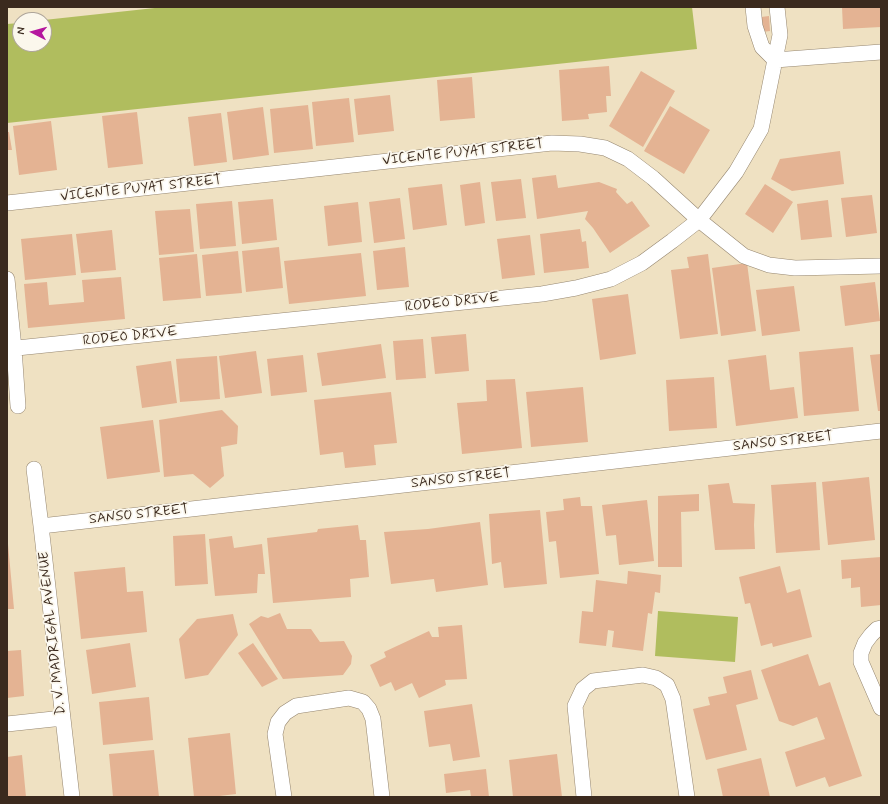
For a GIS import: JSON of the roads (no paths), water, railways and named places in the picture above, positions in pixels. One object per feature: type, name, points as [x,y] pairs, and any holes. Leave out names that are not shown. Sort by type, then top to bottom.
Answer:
[{"type":"street","points":[[753,7],[755,26],[762,47],[775,60],[881,52]]},
{"type":"street","name":"RODEO DRIVE","points":[[10,349],[534,295],[576,288],[611,279],[642,263],[672,242],[699,220],[736,172],[761,129],[780,35],[777,7]]},
{"type":"street","name":"VICENTE PUYAT STREET","points":[[7,203],[544,144],[580,144],[605,148],[628,159],[653,178],[699,220],[744,256],[769,265],[795,268],[881,266]]},
{"type":"street","points":[[7,279],[10,349],[18,406]]},
{"type":"street","name":"SANSO STREET","points":[[41,526],[881,431]]},
{"type":"street","name":"D. V. MADRIGAL AVENUE","points":[[34,469],[72,797]]},
{"type":"street","points":[[881,628],[877,629],[865,643],[861,653],[861,662],[881,708]]},
{"type":"street","points":[[584,797],[575,706],[583,689],[593,682],[642,675],[656,678],[668,685],[672,699],[687,797]]},
{"type":"street","points":[[284,797],[275,734],[278,722],[285,713],[296,706],[349,698],[363,702],[369,709],[373,719],[382,797]]},
{"type":"street","points":[[7,724],[63,718]]}]
